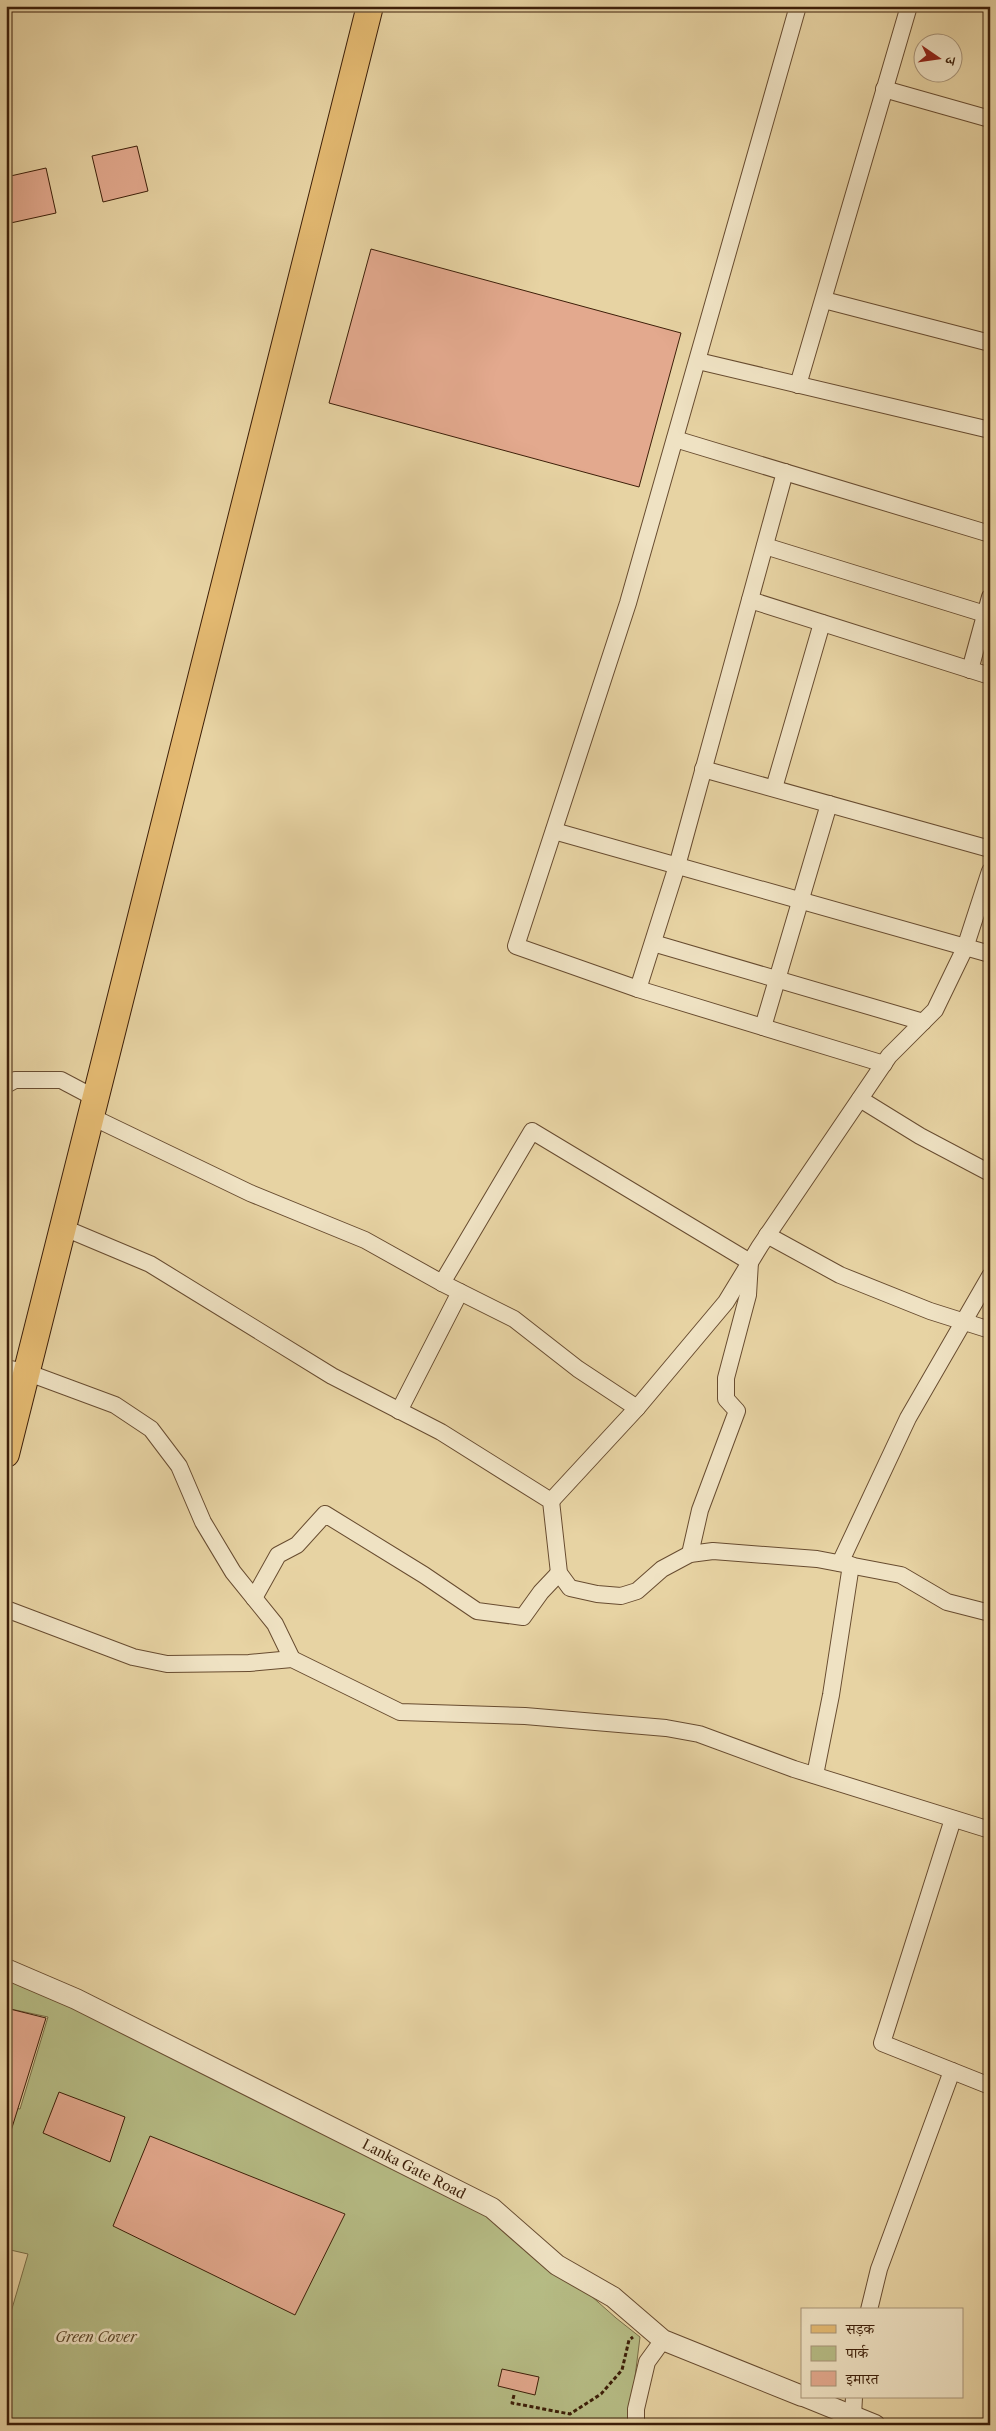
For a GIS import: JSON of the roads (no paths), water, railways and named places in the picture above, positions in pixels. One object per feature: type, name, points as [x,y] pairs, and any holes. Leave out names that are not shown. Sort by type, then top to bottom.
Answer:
[{"type":"main road","points":[[6,1454],[16,1370],[62,1226],[370,6]]},
{"type":"street","points":[[798,6],[628,603],[516,946],[638,989],[884,1064]]},
{"type":"street","points":[[798,385],[909,6]]},
{"type":"street","points":[[884,89],[990,119]]},
{"type":"street","points":[[824,300],[990,343]]},
{"type":"street","points":[[698,361],[990,430]]},
{"type":"street","points":[[674,439],[990,534]]},
{"type":"street","points":[[638,989],[677,866],[786,472]]},
{"type":"street","points":[[765,546],[985,614]]},
{"type":"street","points":[[970,670],[990,597]]},
{"type":"street","points":[[750,600],[990,676]]},
{"type":"street","points":[[774,788],[822,622]]},
{"type":"street","points":[[704,769],[990,849]]},
{"type":"street","points":[[763,1027],[802,902],[829,804]]},
{"type":"street","points":[[554,831],[990,954]]},
{"type":"street","points":[[990,871],[965,948],[935,1010],[884,1064],[767,1236],[726,1302],[637,1408],[551,1501],[559,1573],[570,1588],[597,1594],[621,1596],[636,1591],[662,1569],[690,1554],[713,1551],[817,1559],[901,1575],[947,1602],[990,1613]]},
{"type":"street","points":[[653,943],[923,1022]]},
{"type":"street","points":[[6,1085],[16,1080],[61,1080],[92,1107],[250,1193],[365,1240],[442,1283],[514,1319],[578,1369],[637,1408]]},
{"type":"street","points":[[860,1099],[920,1136],[990,1173]]},
{"type":"street","points":[[442,1283],[532,1132],[750,1262]]},
{"type":"street","points":[[62,1226],[150,1264],[332,1376],[441,1432],[551,1501]]},
{"type":"street","points":[[767,1236],[840,1275],[990,1330]]},
{"type":"street","points":[[690,1554],[700,1510],[737,1411],[726,1399],[726,1378],[748,1295],[750,1262]]},
{"type":"street","points":[[815,1775],[831,1695],[846,1564],[908,1418],[962,1321],[990,1276]]},
{"type":"street","points":[[400,1410],[460,1292]]},
{"type":"street","points":[[16,1370],[115,1405],[151,1430],[179,1466],[203,1522],[233,1572],[275,1624],[292,1659]]},
{"type":"street","points":[[254,1598],[278,1555],[297,1545],[325,1514],[424,1574],[476,1611],[523,1617],[540,1592],[559,1573]]},
{"type":"street","points":[[6,1609],[134,1657],[167,1664],[249,1663],[292,1659],[400,1712],[525,1716],[666,1728],[699,1734],[815,1775],[990,1830]]},
{"type":"street","points":[[953,1819],[882,2043],[990,2086]]},
{"type":"street","name":"Lanka Gate Road","points":[[6,1969],[76,1998],[492,2208],[557,2266],[613,2297],[663,2340],[801,2396]]},
{"type":"street","points":[[869,2308],[879,2269],[952,2071]]},
{"type":"street","points":[[636,2425],[636,2409],[647,2362],[663,2340]]},
{"type":"street","points":[[811,2398],[853,2407],[875,2425]]},
{"type":"park label","name":"Green Cover","points":[[96,2337]]}]
